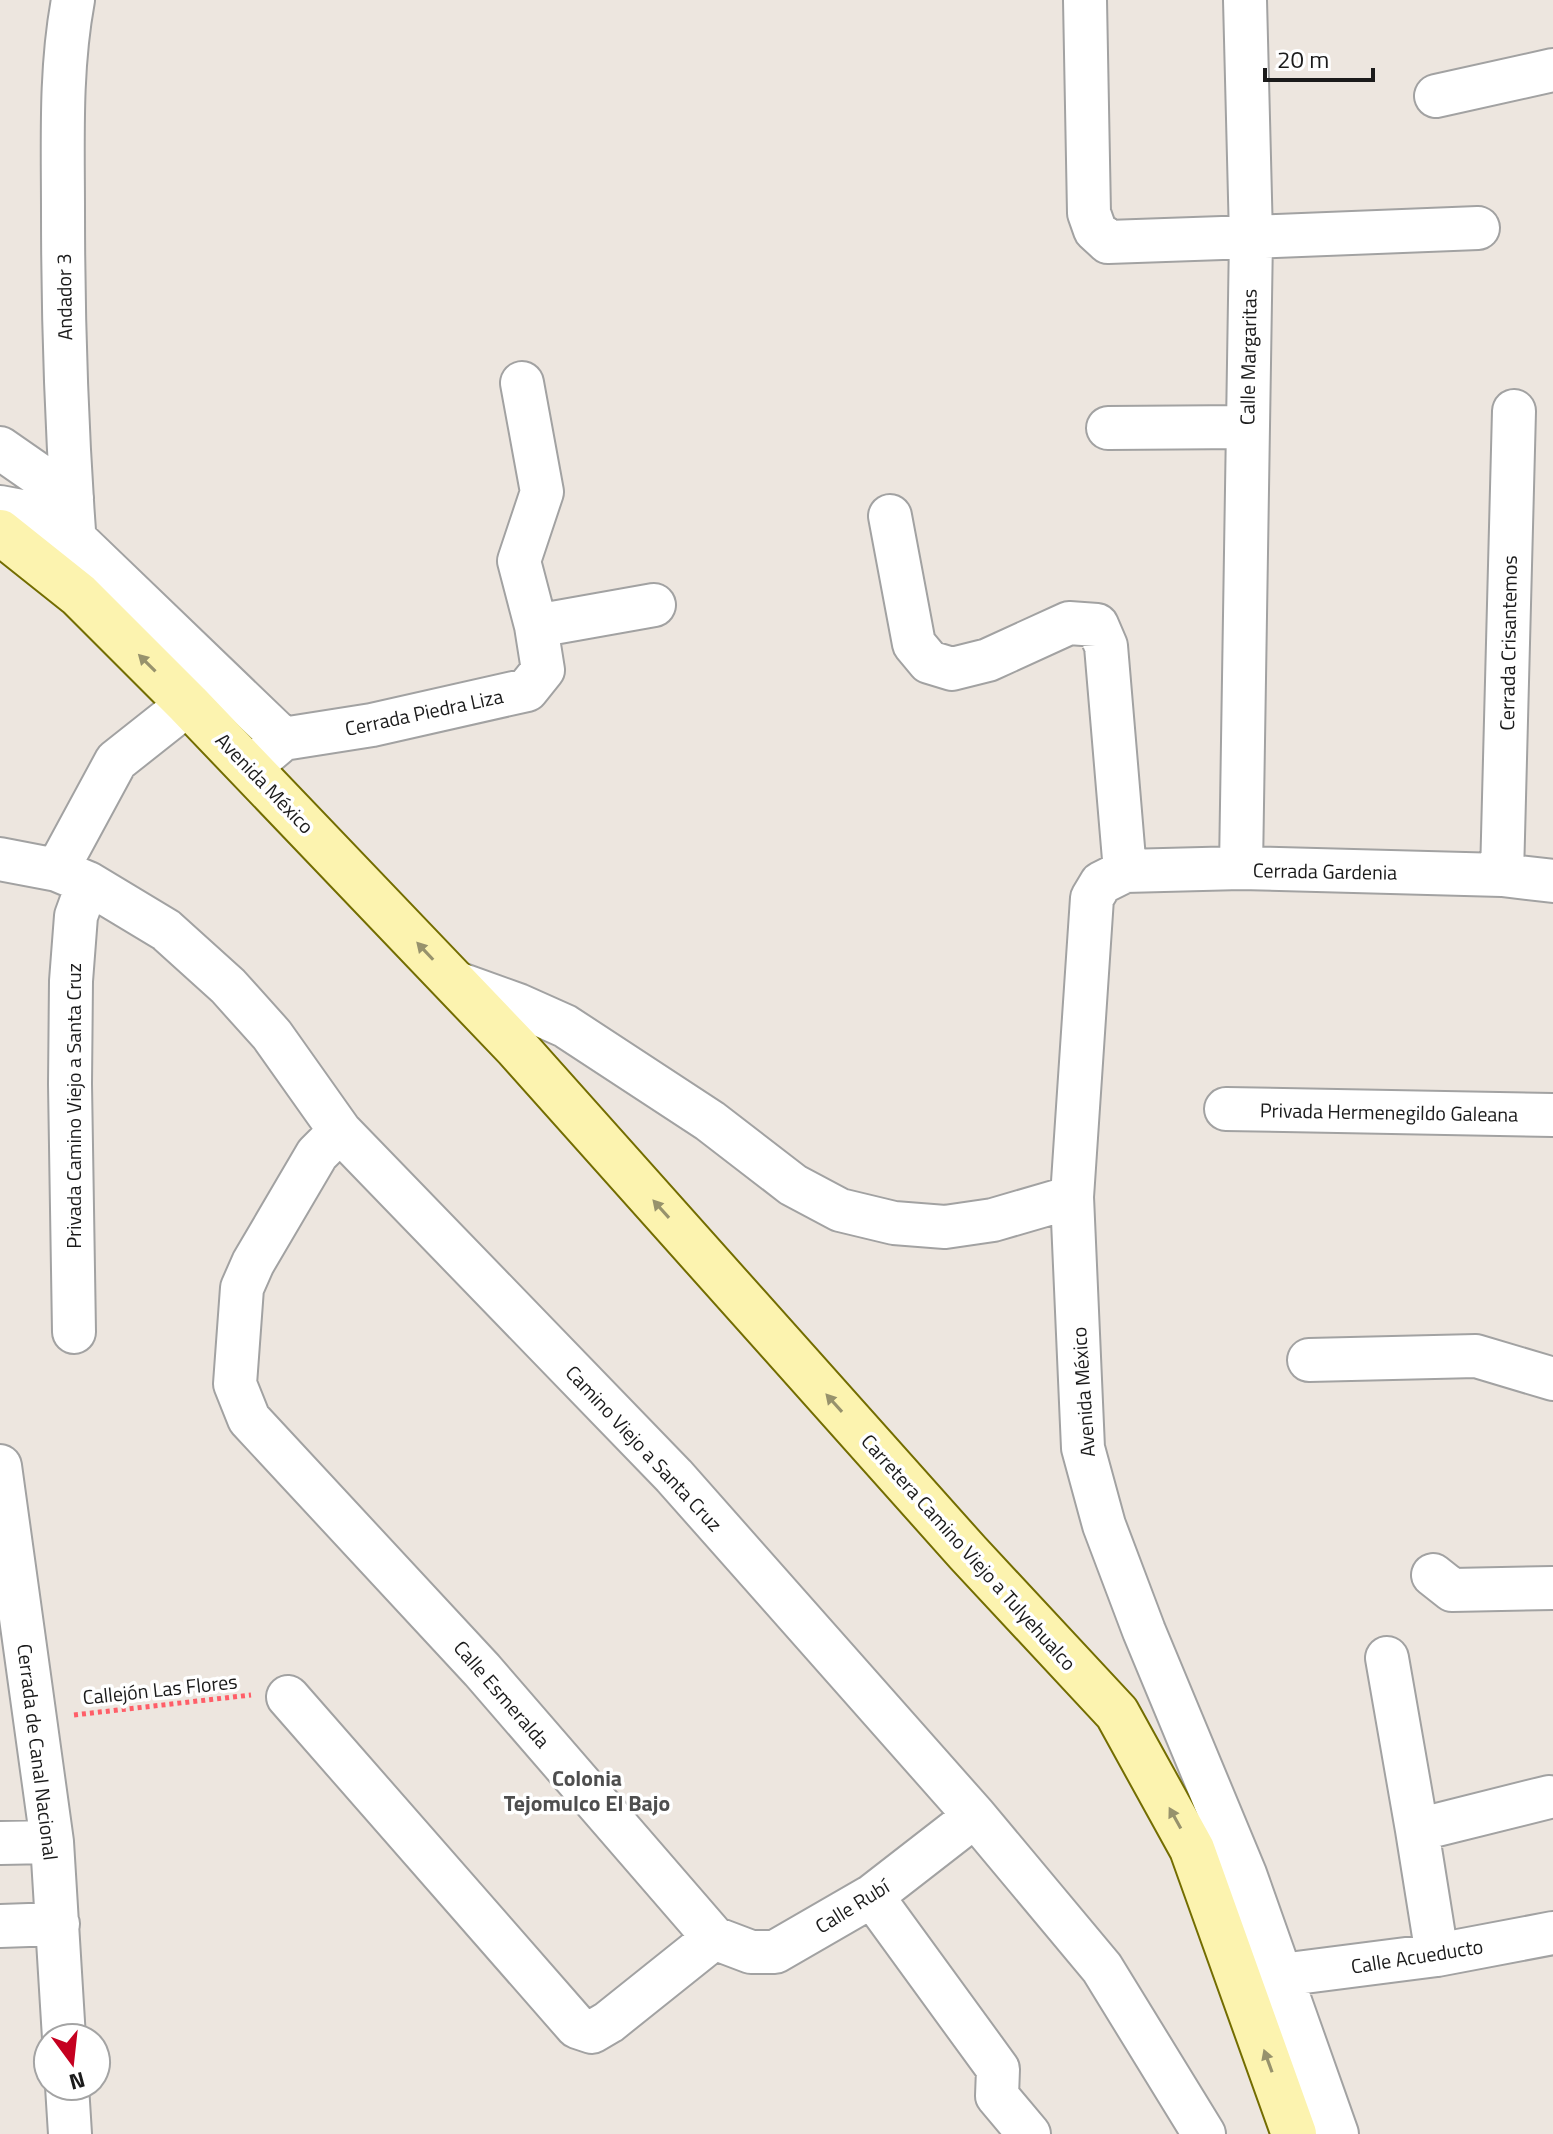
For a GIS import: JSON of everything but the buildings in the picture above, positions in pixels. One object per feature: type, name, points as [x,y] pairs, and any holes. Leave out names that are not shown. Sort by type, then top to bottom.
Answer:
[{"type":"main road","name":"Avenida México","points":[[0,532],[79,595],[250,767],[517,1048]]},
{"type":"main road","name":"Carretera Camino Viejo a Tulyehualco","points":[[517,1048],[968,1553],[1117,1713],[1192,1849],[1294,2134]]},
{"type":"street","name":"Andador 3","points":[[73,0],[62,102],[63,299],[79,595]]},
{"type":"street","points":[[1085,0],[1089,213],[1095,230],[1108,242],[1478,228]]},
{"type":"street","name":"Calle Margaritas","points":[[1241,868],[1251,237],[1245,0]]},
{"type":"street","points":[[1436,96],[1553,70]]},
{"type":"street","name":"Cerrada Piedra Liza","points":[[283,739],[372,725],[527,690],[543,670],[536,626],[519,561],[542,492],[522,383]]},
{"type":"street","name":"Cerrada Crisantemos","points":[[1502,875],[1514,411]]},
{"type":"street","points":[[1108,428],[1246,427]]},
{"type":"street","points":[[0,448],[73,518],[283,739],[250,767]]},
{"type":"street","points":[[0,507],[73,518]]},
{"type":"street","points":[[890,516],[914,644],[929,662],[952,669],[988,660],[1069,623],[1097,625],[1106,646],[1113,877]]},
{"type":"street","points":[[536,626],[654,605]]},
{"type":"street","name":"Privada Camino Viejo a Santa Cruz","points":[[74,1332],[70,1084],[71,981],[76,916],[72,876],[116,761],[188,704]]},
{"type":"street","name":"Camino Viejo a Santa Cruz","points":[[0,859],[72,876],[166,930],[228,986],[272,1035],[340,1131],[674,1476],[975,1816],[1102,1968],[1204,2134]]},
{"type":"street","name":"Cerrada Gardenia","points":[[1113,877],[1241,868],[1502,875],[1553,881]]},
{"type":"street","name":"Avenida México","points":[[1113,877],[1092,898],[1072,1197],[1083,1448],[1104,1525],[1144,1631],[1245,1874],[1337,2134]]},
{"type":"street","points":[[454,982],[565,1026],[710,1121],[793,1185],[840,1210],[894,1223],[945,1227],[993,1220],[1072,1197]]},
{"type":"street","name":"Privada Hermenegildo Galeana","points":[[1226,1109],[1553,1115]]},
{"type":"street","name":"Calle Esmeralda","points":[[340,1131],[317,1154],[253,1263],[242,1288],[235,1384],[249,1419],[482,1670],[714,1938]]},
{"type":"street","points":[[1309,1360],[1476,1356],[1553,1379]]},
{"type":"street","name":"Cerrada de Canal Nacional","points":[[0,1466],[4,1534],[52,1842],[63,2022]]},
{"type":"street","points":[[1433,1575],[1452,1590],[1553,1588]]},
{"type":"street","points":[[1387,1658],[1437,1955]]},
{"type":"street","points":[[288,1697],[577,2027],[592,2032],[609,2022],[714,1938]]},
{"type":"street","points":[[1417,1830],[1552,1801]]},
{"type":"street","name":"Calle Rubí","points":[[714,1938],[751,1952],[775,1952],[872,1896],[975,1816]]},
{"type":"street","points":[[0,1843],[52,1842]]},
{"type":"street","points":[[872,1896],[998,2069],[997,2096],[1029,2134]]},
{"type":"street","points":[[0,1926],[58,1924]]},
{"type":"street","name":"Calle Acueducto","points":[[1281,1975],[1437,1955],[1553,1933]]},
{"type":"street","points":[[68,2102],[70,2134]]},
{"type":"path","name":"Callejón Las Flores","points":[[35,1719],[256,1695],[288,1697]]},
{"type":"district","name":"Colonia Tejomulco El Bajo","points":[[587,1790]]}]
